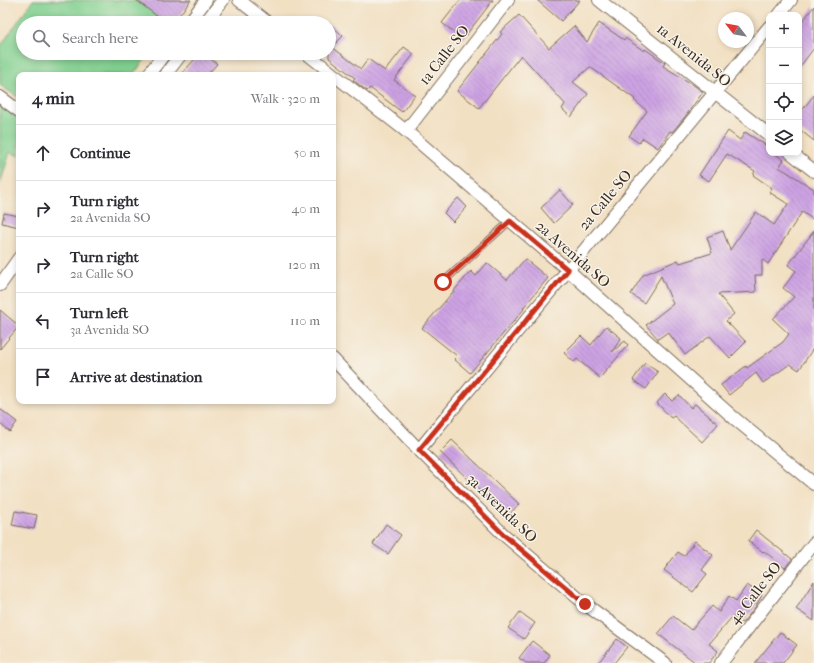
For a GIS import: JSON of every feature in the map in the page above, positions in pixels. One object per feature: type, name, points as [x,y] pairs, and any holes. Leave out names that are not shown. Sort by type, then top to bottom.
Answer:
[{"type":"street","points":[[193,16],[206,0]]},
{"type":"street","points":[[210,16],[223,0]]},
{"type":"street","points":[[239,0],[259,16]]},
{"type":"street","name":"1a Calle SO","points":[[406,131],[508,0]]},
{"type":"street","name":"1a Avenida SO","points":[[599,0],[766,134]]},
{"type":"street","points":[[781,12],[791,0]]},
{"type":"street","name":"2a Calle SO","points":[[419,450],[766,31]]},
{"type":"street","points":[[150,72],[160,60]]},
{"type":"street","points":[[167,72],[177,60]]},
{"type":"street","name":"2a Avenida SO","points":[[315,60],[330,72]]},
{"type":"street","name":"2a Avenida SO","points":[[336,76],[406,131],[568,270],[734,418],[814,484]]},
{"type":"street","points":[[0,97],[16,109]]},
{"type":"street","points":[[795,156],[814,171]]},
{"type":"street","points":[[0,285],[16,262]]},
{"type":"street","name":"3a Avenida SO","points":[[336,362],[419,450],[503,534],[585,604],[665,663]]},
{"type":"street","name":"4a Calle SO","points":[[721,663],[814,543]]},
{"type":"lane","points":[[443,282],[510,221]]},
{"type":"green space","points":[[33,0],[136,0],[157,16],[22,16]]},
{"type":"green space","points":[[16,24],[16,60],[145,60],[135,72],[16,72],[16,96],[0,85],[0,47]]},
{"type":"green space","points":[[0,100],[16,112],[16,155],[10,152],[0,184]]},
{"type":"building","points":[[136,0],[191,0],[178,16],[157,16]]},
{"type":"building","points":[[460,0],[493,0],[463,39],[442,23]]},
{"type":"building","points":[[537,0],[580,0],[561,21]]},
{"type":"building","points":[[814,6],[814,48],[802,64],[802,48],[802,22]]},
{"type":"building","points":[[519,15],[549,48],[574,26],[587,42],[599,23],[624,40],[625,38],[644,51],[645,49],[665,63],[663,66],[703,92],[684,118],[672,132],[670,131],[658,148],[643,138],[639,143],[629,136],[647,111],[634,100],[635,99],[590,67],[573,82],[588,94],[571,117],[562,109],[565,104],[521,55],[479,108],[457,91],[502,34],[500,32]]},
{"type":"building","points":[[336,30],[343,36],[336,43]]},
{"type":"building","points":[[404,47],[414,54],[394,80],[415,95],[402,112],[370,88],[367,91],[353,80],[355,78],[332,60],[336,60],[336,50],[361,69],[368,59],[385,71]]},
{"type":"building","points":[[194,60],[212,60],[217,64],[210,72],[184,72]]},
{"type":"building","points":[[814,95],[814,141],[802,131],[802,110]]},
{"type":"building","points":[[728,131],[740,140],[745,132],[766,145],[766,156],[778,156],[784,160],[779,167],[814,189],[814,220],[802,212],[768,264],[762,259],[762,275],[755,275],[756,292],[718,294],[734,314],[726,321],[746,342],[730,358],[710,336],[685,355],[668,332],[658,339],[646,325],[673,304],[661,276],[644,303],[631,294],[643,275],[678,260],[680,263],[712,253],[707,237],[723,231],[730,250],[756,212],[774,225],[788,204],[769,192],[772,188],[753,175],[755,171],[727,154],[709,181],[699,175]]},
{"type":"building","points":[[560,190],[573,205],[554,223],[541,208]]},
{"type":"building","points":[[458,198],[467,207],[453,222],[444,213]]},
{"type":"building","points":[[4,213],[16,215],[16,226],[2,223]]},
{"type":"building","points":[[814,231],[814,347],[799,370],[790,364],[763,383],[756,373],[729,395],[721,385],[746,366],[747,368],[783,342],[789,334],[773,319],[794,297],[783,288],[796,271],[788,265]]},
{"type":"building","points":[[525,259],[548,278],[470,373],[454,359],[457,356],[422,328],[471,271],[476,276],[487,263],[507,280]]},
{"type":"building","points":[[0,310],[16,323],[16,330],[0,349]]},
{"type":"building","points":[[606,326],[621,338],[612,352],[625,341],[628,345],[600,378],[577,359],[574,362],[564,353],[581,336],[591,345]]},
{"type":"building","points":[[645,363],[658,372],[646,389],[633,380]]},
{"type":"building","points":[[665,394],[672,401],[679,395],[691,408],[695,404],[718,424],[702,442],[674,416],[671,418],[657,403]]},
{"type":"building","points":[[0,409],[17,422],[10,432],[0,424]]},
{"type":"building","points":[[452,440],[519,504],[507,517],[440,452]]},
{"type":"building","points":[[15,511],[37,515],[34,529],[12,525]]},
{"type":"building","points":[[386,524],[401,535],[388,554],[373,544]]},
{"type":"building","points":[[756,530],[792,559],[785,568],[764,551],[763,552],[748,541]]},
{"type":"building","points":[[695,541],[713,555],[702,570],[707,574],[693,592],[664,570],[678,552],[684,556]]},
{"type":"building","points":[[814,581],[814,621],[796,609]]},
{"type":"building","points":[[747,585],[762,595],[754,609],[742,623],[732,617],[709,644],[718,651],[709,663],[696,663],[658,634],[673,616],[691,630],[712,606],[719,612],[729,596],[736,601]]},
{"type":"building","points":[[520,612],[535,623],[524,639],[508,628]]},
{"type":"building","points":[[780,632],[797,645],[783,663],[755,663]]},
{"type":"building","points":[[617,639],[627,647],[614,663],[598,663]]},
{"type":"building","points":[[532,641],[550,655],[544,663],[526,663],[519,658]]},
{"type":"route","points":[[443,282],[510,221],[568,270],[419,450],[503,534],[585,604]]}]
